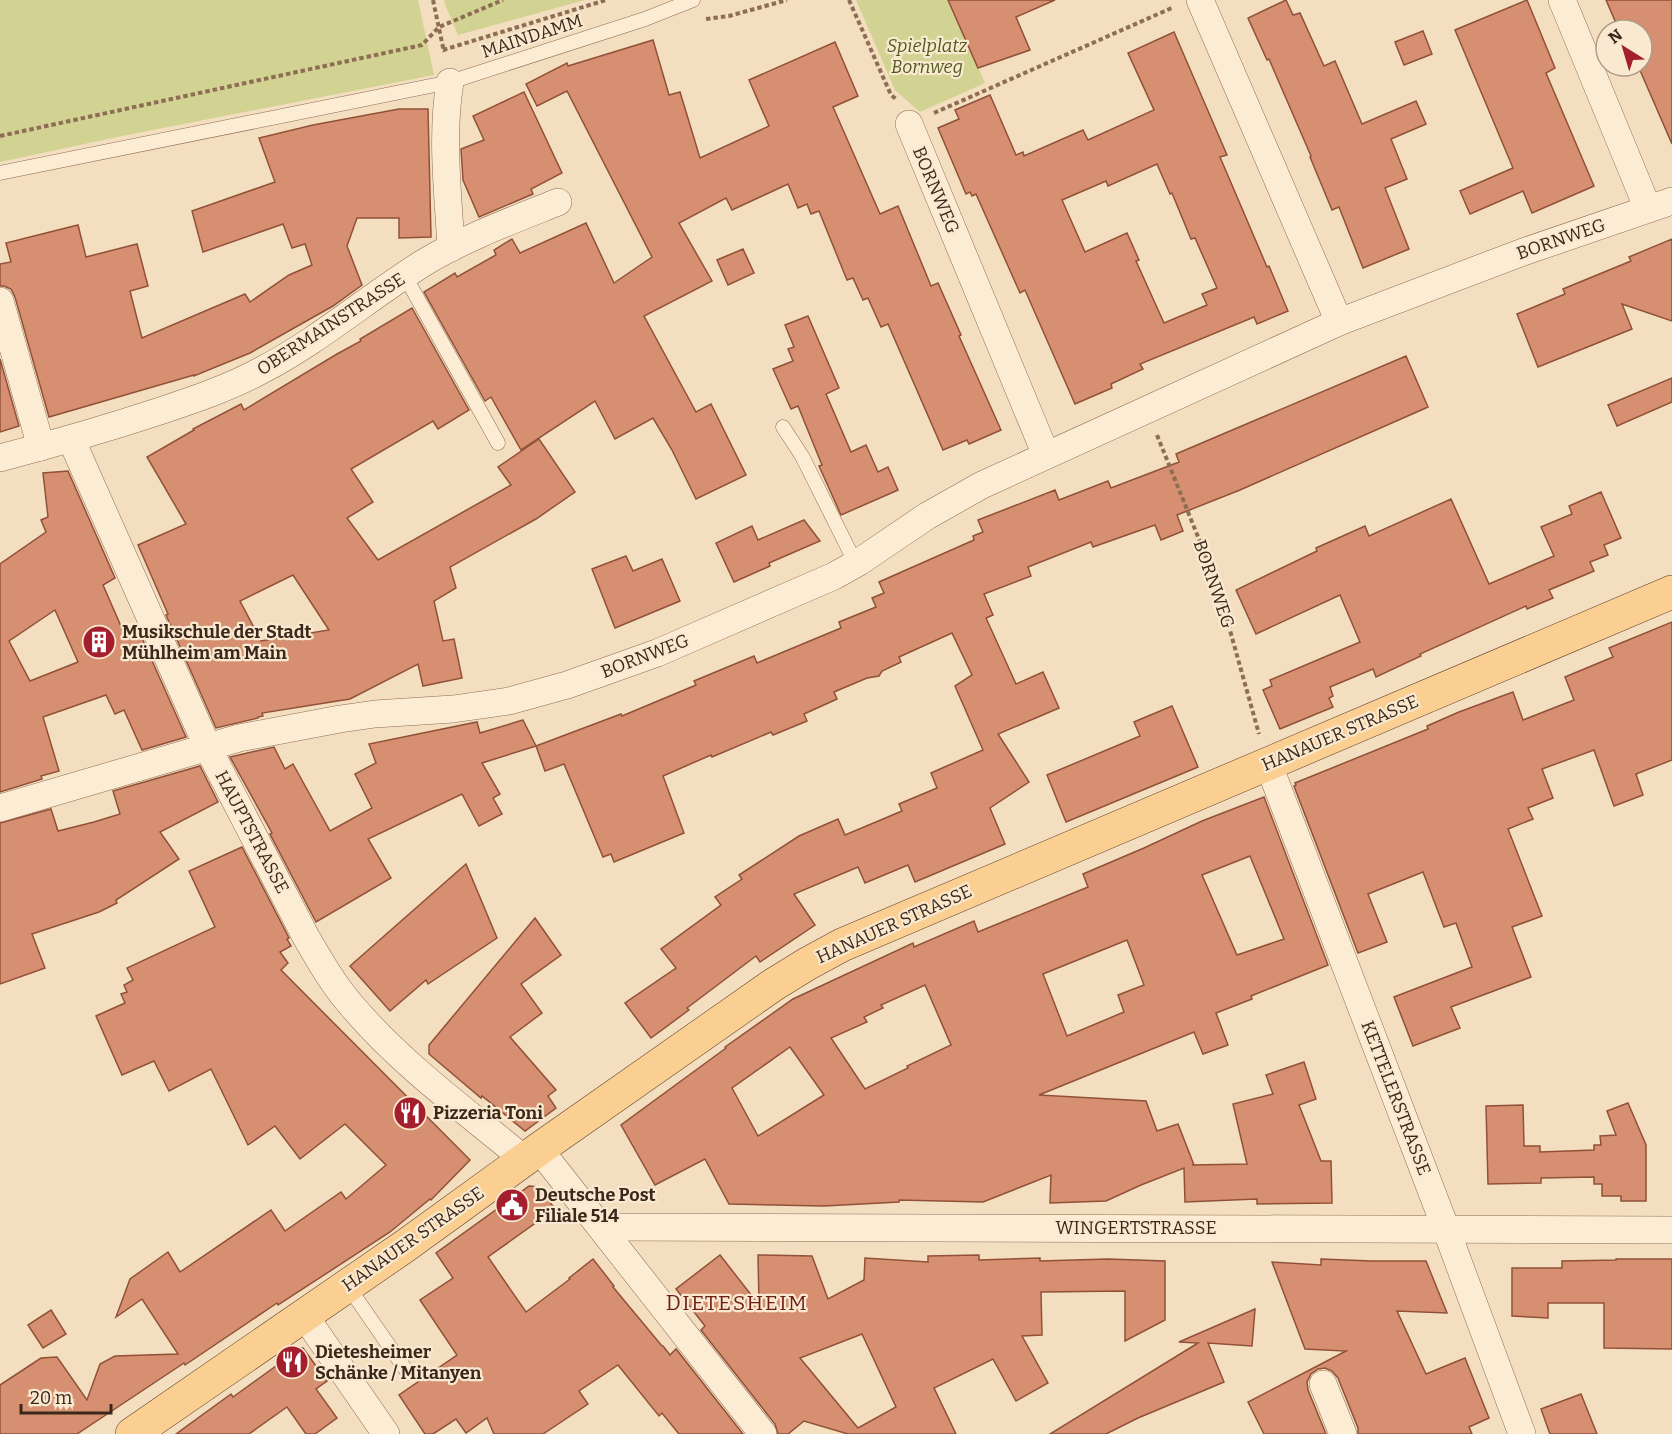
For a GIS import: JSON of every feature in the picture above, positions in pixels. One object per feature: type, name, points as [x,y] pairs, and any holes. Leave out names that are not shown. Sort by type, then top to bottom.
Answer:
[{"type":"main road","name":"HANAUER STRASSE","points":[[132,1434],[773,984],[833,949],[1672,592]]},
{"type":"street","name":"BORNWEG","points":[[0,808],[239,738],[375,714],[423,712],[485,705],[534,694],[594,676],[657,653],[803,591],[856,564],[948,503],[982,485],[1339,322],[1523,252],[1660,205],[1562,0]]},
{"type":"street","points":[[1190,2],[1339,322]]},
{"type":"street","points":[[450,82],[445,131],[451,248]]},
{"type":"street","name":"BORNWEG","points":[[909,124],[1046,455]]},
{"type":"street","name":"OBERMAINSTRASSE","points":[[0,458],[71,439],[179,405],[235,384],[299,348],[405,276],[451,248],[558,202]]},
{"type":"street","points":[[0,301],[41,447]]},
{"type":"street","name":"HAUPTSTRASSE","points":[[71,439],[208,748],[306,937],[336,986],[388,1045],[418,1072],[532,1155],[601,1227],[763,1434]]},
{"type":"street","name":"KETTELERSTRASSE","points":[[1268,763],[1522,1434]]},
{"type":"street","name":"WINGERTSTRASSE","points":[[601,1227],[1672,1230]]},
{"type":"street","points":[[304,1315],[386,1434]]},
{"type":"street","points":[[1323,1384],[1343,1434]]},
{"type":"lane","name":"MAINDAMM","points":[[0,173],[450,82],[645,19],[693,0]]},
{"type":"lane","points":[[405,276],[498,443]]},
{"type":"lane","points":[[783,427],[802,456],[856,564]]},
{"type":"lane","points":[[347,1285],[408,1373]]},
{"type":"path","points":[[433,0],[450,82]]},
{"type":"path","points":[[0,136],[422,45],[439,27],[503,0]]},
{"type":"path","points":[[443,50],[606,0]]},
{"type":"path","points":[[697,20],[729,16],[787,0]]},
{"type":"path","points":[[849,0],[891,95],[908,110],[909,124],[1190,2]]},
{"type":"path","name":"BORNWEG","points":[[1147,409],[1217,584],[1268,763]]},
{"type":"green space","points":[[0,0],[418,0],[434,75],[0,162]]},
{"type":"green space","points":[[444,0],[585,0],[458,35]]},
{"type":"green space","name":"Spielplatz Bornweg","points":[[856,0],[948,0],[985,83],[920,112],[895,90]]},
{"type":"building","points":[[948,0],[1055,0],[1016,17],[1030,50],[978,68]]},
{"type":"building","points":[[1286,0],[1293,15],[1300,13],[1324,66],[1335,61],[1362,124],[1416,101],[1426,124],[1391,139],[1407,179],[1385,188],[1409,249],[1363,268],[1339,207],[1332,210],[1269,59],[1267,60],[1248,18]]},
{"type":"building","points":[[1527,0],[1555,68],[1546,73],[1594,186],[1532,213],[1523,191],[1470,214],[1460,191],[1513,168],[1455,30]]},
{"type":"building","points":[[1606,0],[1672,0],[1672,144],[1643,78],[1654,78],[1654,18],[1614,18]]},
{"type":"building","points":[[1423,31],[1432,54],[1404,65],[1395,42]]},
{"type":"building","points":[[1174,32],[1227,155],[1220,157],[1288,311],[1257,324],[1254,317],[1140,364],[1143,369],[1111,384],[1112,388],[1075,404],[1025,290],[1020,293],[976,194],[972,196],[970,192],[966,194],[938,128],[959,119],[955,110],[990,95],[1016,155],[1023,152],[1024,156],[1083,130],[1088,140],[1154,110],[1128,53]],"holes":[[[1157,164],[1170,194],[1172,193],[1191,239],[1195,238],[1217,288],[1202,294],[1207,305],[1164,323],[1136,261],[1139,260],[1127,233],[1085,252],[1062,200],[1106,181],[1108,186]]]},
{"type":"building","points":[[653,40],[669,95],[680,92],[700,158],[769,126],[749,80],[835,42],[858,96],[833,107],[880,214],[898,206],[931,286],[938,283],[1001,430],[969,444],[967,440],[943,450],[888,324],[881,327],[868,298],[863,300],[853,278],[847,280],[819,211],[811,214],[807,204],[798,208],[788,184],[732,210],[726,198],[679,223],[712,281],[644,316],[696,412],[711,404],[746,475],[696,499],[653,418],[615,439],[595,401],[521,450],[491,397],[485,401],[424,292],[455,273],[457,277],[496,255],[494,250],[512,239],[520,253],[586,223],[614,283],[652,257],[567,91],[537,106],[526,84],[567,63],[568,66]]},
{"type":"building","points":[[524,92],[562,173],[531,189],[533,194],[479,217],[463,180],[461,149],[484,140],[473,116]]},
{"type":"building","points":[[399,109],[428,109],[431,237],[399,238],[399,218],[357,218],[347,246],[362,285],[333,306],[250,353],[194,376],[49,417],[15,297],[11,289],[0,286],[0,264],[11,262],[6,243],[78,225],[86,257],[137,244],[148,286],[130,291],[142,338],[245,294],[250,302],[289,275],[312,265],[305,244],[292,248],[283,224],[203,252],[192,211],[275,182],[259,138]]},
{"type":"building","points":[[1672,239],[1672,321],[1622,304],[1632,329],[1538,367],[1517,314],[1565,294],[1563,289],[1631,261],[1629,257]]},
{"type":"building","points":[[743,249],[754,273],[728,285],[717,260]]},
{"type":"building","points":[[412,308],[469,410],[438,429],[433,421],[351,469],[373,502],[347,518],[378,560],[511,485],[498,467],[539,439],[575,492],[536,519],[450,567],[456,588],[434,601],[443,641],[454,639],[462,678],[423,686],[418,664],[350,699],[262,713],[263,716],[258,718],[216,728],[138,545],[186,524],[147,457],[241,404],[244,410],[361,341],[360,339]],"holes":[[[293,575],[329,630],[261,641],[240,601]]]},
{"type":"building","points":[[808,316],[839,388],[826,394],[851,452],[866,445],[878,472],[888,467],[898,490],[841,515],[819,466],[822,465],[798,406],[791,409],[773,369],[793,361],[788,349],[794,347],[785,325]]},
{"type":"building","points":[[1406,356],[1428,407],[1240,490],[1177,515],[1183,531],[1161,540],[1155,525],[1093,547],[1091,542],[1028,567],[1031,576],[984,594],[993,615],[986,618],[1016,684],[1043,672],[1059,708],[998,734],[1029,782],[990,808],[1005,844],[915,882],[908,865],[865,883],[858,867],[794,894],[815,925],[760,962],[756,956],[651,1038],[625,1003],[676,968],[661,949],[721,905],[715,897],[742,879],[739,875],[799,836],[838,819],[845,835],[902,811],[899,804],[937,788],[931,773],[983,750],[955,686],[972,675],[952,633],[899,657],[901,662],[882,671],[879,676],[867,678],[834,692],[837,699],[804,714],[807,721],[773,735],[771,732],[663,776],[684,833],[614,862],[611,854],[603,857],[564,764],[545,771],[536,746],[621,714],[622,716],[696,685],[694,681],[754,656],[757,663],[841,628],[839,622],[876,607],[872,598],[884,593],[879,582],[974,540],[973,536],[983,532],[978,520],[1055,490],[1059,500],[1108,481],[1111,488],[1179,462],[1176,454]]},
{"type":"building","points":[[0,359],[19,426],[0,432]]},
{"type":"building","points":[[1672,378],[1672,402],[1617,426],[1608,405]]},
{"type":"building","points":[[68,471],[115,578],[103,585],[124,633],[137,627],[186,737],[142,750],[124,710],[115,714],[106,695],[43,717],[59,771],[41,776],[42,779],[0,792],[0,564],[46,532],[41,520],[48,517],[43,473]],"holes":[[[55,610],[78,662],[30,681],[9,641]]]},
{"type":"building","points":[[1601,492],[1621,538],[1604,545],[1608,555],[1590,562],[1594,571],[1549,590],[1553,598],[1527,609],[1526,606],[1420,654],[1421,656],[1376,677],[1373,669],[1330,687],[1333,696],[1329,698],[1333,707],[1280,729],[1263,690],[1272,686],[1270,680],[1360,642],[1340,595],[1256,634],[1236,590],[1317,551],[1316,548],[1365,526],[1369,536],[1451,499],[1489,584],[1554,556],[1541,527],[1572,514],[1569,506]]},
{"type":"building","points":[[804,520],[820,541],[769,563],[770,566],[734,582],[716,543],[752,526],[758,540]]},
{"type":"building","points":[[626,556],[633,571],[662,559],[680,601],[615,628],[592,569]]},
{"type":"building","points":[[1672,622],[1672,760],[1636,774],[1643,795],[1614,806],[1594,750],[1542,769],[1553,798],[1528,808],[1533,819],[1508,829],[1542,916],[1512,927],[1531,977],[1451,1007],[1460,1028],[1413,1046],[1394,997],[1472,967],[1456,923],[1444,927],[1423,872],[1368,894],[1387,942],[1358,953],[1294,786],[1295,783],[1428,729],[1427,726],[1459,712],[1513,692],[1523,720],[1574,700],[1565,677],[1613,657],[1609,648]]},
{"type":"building","points":[[1172,706],[1198,767],[1066,822],[1047,775],[1140,736],[1134,722]]},
{"type":"building","points":[[523,720],[536,746],[482,763],[500,794],[493,798],[502,814],[479,826],[462,794],[368,839],[391,878],[316,922],[270,834],[272,833],[230,757],[274,747],[285,769],[293,764],[330,831],[372,808],[355,774],[376,763],[369,744],[477,722],[480,733]]},
{"type":"building","points":[[200,766],[218,802],[160,832],[179,859],[116,900],[117,903],[99,912],[32,934],[45,968],[0,984],[0,823],[51,809],[58,831],[94,822],[120,814],[113,791]]},
{"type":"building","points":[[1264,797],[1328,965],[1251,996],[1252,999],[1216,1013],[1228,1045],[1203,1054],[1194,1032],[1039,1095],[1146,1101],[1157,1131],[1178,1124],[1194,1165],[1247,1164],[1233,1104],[1273,1094],[1266,1075],[1304,1062],[1316,1099],[1299,1105],[1321,1161],[1331,1161],[1332,1203],[1257,1204],[1257,1199],[1185,1202],[1184,1168],[1106,1201],[1050,1203],[1051,1175],[983,1202],[899,1200],[899,1202],[824,1206],[729,1204],[705,1159],[655,1185],[621,1125],[793,999],[913,943],[914,947],[974,921],[978,932],[1088,887],[1083,874],[1202,821]],"holes":[[[1250,856],[1284,939],[1237,955],[1202,875]],[[1127,940],[1144,985],[1118,995],[1124,1012],[1067,1036],[1043,974]],[[925,985],[951,1045],[865,1089],[831,1038],[867,1022],[864,1017],[883,1008],[881,1005]],[[790,1047],[824,1095],[758,1136],[732,1088]]]},
{"type":"building","points":[[242,847],[289,938],[287,939],[291,946],[280,952],[288,963],[281,970],[470,1160],[431,1200],[390,1232],[77,1434],[0,1434],[0,1385],[41,1358],[57,1357],[87,1400],[100,1364],[115,1356],[178,1354],[142,1299],[116,1317],[130,1279],[168,1252],[180,1272],[271,1210],[285,1231],[341,1192],[346,1199],[386,1165],[345,1124],[300,1159],[275,1126],[248,1145],[211,1069],[169,1091],[154,1061],[122,1075],[96,1016],[125,1003],[121,994],[127,992],[124,985],[133,980],[127,968],[215,927],[189,871]]},
{"type":"building","points":[[466,864],[497,938],[428,984],[426,980],[390,1011],[350,966]]},
{"type":"building","points":[[535,918],[561,955],[521,984],[542,1013],[510,1037],[556,1090],[548,1096],[556,1108],[525,1131],[429,1054],[429,1045]]},
{"type":"building","points":[[1628,1103],[1646,1145],[1646,1201],[1621,1201],[1621,1196],[1602,1196],[1602,1184],[1594,1184],[1594,1177],[1541,1178],[1541,1183],[1488,1184],[1486,1106],[1523,1105],[1524,1146],[1540,1146],[1540,1152],[1594,1150],[1594,1145],[1601,1145],[1600,1136],[1616,1135],[1607,1111]]},
{"type":"building","points":[[529,1186],[539,1187],[555,1209],[488,1257],[526,1312],[593,1259],[613,1287],[670,1355],[676,1349],[743,1434],[679,1434],[662,1413],[659,1416],[618,1365],[579,1391],[588,1404],[543,1434],[494,1434],[487,1418],[466,1433],[456,1419],[433,1434],[425,1434],[399,1395],[457,1355],[420,1300],[453,1278],[436,1253]]},
{"type":"building","points":[[720,1255],[759,1305],[758,1255],[812,1256],[828,1299],[864,1280],[865,1258],[928,1262],[928,1256],[979,1255],[979,1260],[1040,1258],[1040,1261],[1108,1259],[1165,1261],[1165,1320],[1125,1341],[1125,1291],[1041,1292],[1042,1335],[1022,1336],[1048,1383],[1016,1401],[993,1359],[934,1388],[956,1434],[848,1434],[804,1421],[788,1434],[778,1434],[775,1424],[701,1330],[705,1326],[676,1289]],"holes":[[[862,1334],[896,1407],[858,1428],[800,1358]]]},
{"type":"building","points":[[1321,1259],[1426,1261],[1447,1313],[1397,1311],[1426,1374],[1465,1358],[1489,1418],[1469,1427],[1472,1434],[1358,1434],[1358,1428],[1338,1378],[1332,1371],[1325,1368],[1318,1369],[1311,1374],[1307,1382],[1308,1390],[1326,1434],[1264,1434],[1248,1402],[1346,1351],[1305,1349],[1272,1262],[1321,1265]]},
{"type":"building","points":[[1672,1259],[1672,1349],[1604,1348],[1604,1303],[1548,1303],[1548,1318],[1512,1316],[1512,1268],[1562,1268],[1562,1261]]},
{"type":"building","points":[[1255,1309],[1252,1346],[1208,1343],[1224,1382],[1106,1434],[1050,1434],[1198,1343],[1179,1342]]},
{"type":"building","points":[[51,1310],[66,1334],[43,1348],[28,1325]]},
{"type":"building","points":[[301,1348],[327,1381],[316,1389],[337,1418],[315,1434],[306,1434],[287,1407],[249,1434],[176,1434],[231,1394],[233,1397]]},
{"type":"building","points":[[1581,1394],[1597,1434],[1550,1434],[1541,1409]]},
{"type":"place","name":"Musikschule der Stadt Mühlheim am Main","points":[[99,642]]},
{"type":"place","name":"Pizzeria Toni","points":[[410,1113]]},
{"type":"place","name":"Deutsche Post Filiale 514","points":[[512,1205]]},
{"type":"place","name":"Dietesheimer Schänke / Mitanyen","points":[[292,1362]]},
{"type":"district","name":"DIETESHEIM","points":[[737,1303]]}]
